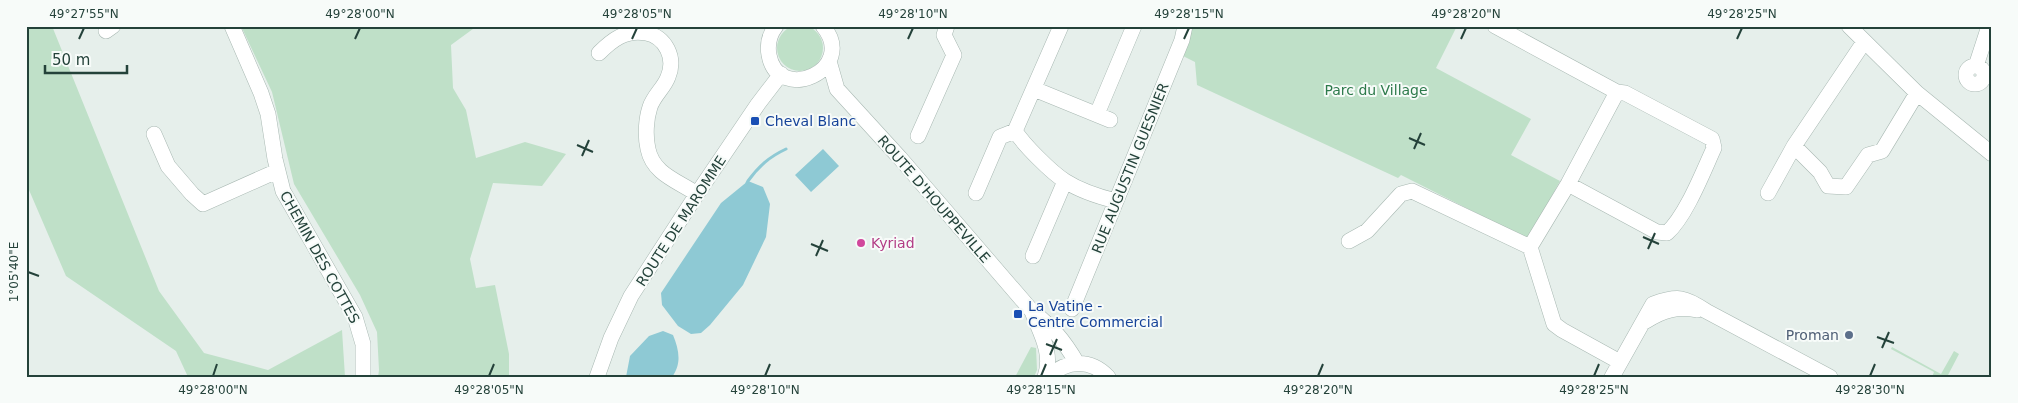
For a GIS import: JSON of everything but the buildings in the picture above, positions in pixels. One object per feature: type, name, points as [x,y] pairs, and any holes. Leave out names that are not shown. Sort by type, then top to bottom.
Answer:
[{"type":"street","name":"CHEMIN DES COTTES","points":[[232,26],[268,114],[283,191],[355,317],[363,344],[363,377]]},
{"type":"street","points":[[918,136],[954,55],[944,35],[947,26]]},
{"type":"street","points":[[976,193],[1000,137],[1015,131],[1061,26]]},
{"type":"street","points":[[1034,89],[1104,117],[1134,26]]},
{"type":"street","name":"RUE AUGUSTIN GUESNIER","points":[[1072,309],[1182,40],[1185,26]]},
{"type":"street","points":[[1496,26],[1617,92],[1625,93],[1712,139],[1714,148],[1675,226],[1667,233],[1657,232],[1568,184]]},
{"type":"street","points":[[1848,26],[1917,93],[1992,154]]},
{"type":"street","points":[[1976,66],[1990,26]]},
{"type":"street","points":[[773,28],[769,40],[770,59],[774,67],[781,74]]},
{"type":"street","name":"ROUTE D'HOUPPEVILLE","points":[[829,28],[832,46],[829,61],[837,89]]},
{"type":"street","points":[[599,53],[612,39],[627,33],[640,32],[651,34],[666,46],[670,54],[671,65],[668,77],[652,101],[649,109],[648,149],[652,162],[659,170],[697,194]]},
{"type":"street","points":[[1768,193],[1794,146],[1864,42]]},
{"type":"street","points":[[810,78],[821,72],[829,61]]},
{"type":"street","name":"ROUTE D'HOUPPEVILLE","points":[[781,74],[795,80],[810,78],[837,89],[900,158],[1031,310],[1064,340],[1077,362]]},
{"type":"street","name":"ROUTE DE MAROMME","points":[[597,377],[611,338],[631,296],[697,194],[758,104],[781,74]]},
{"type":"street","points":[[1530,247],[1568,184],[1617,92]]},
{"type":"street","points":[[1794,146],[1820,172],[1828,186],[1846,187],[1868,155],[1882,152],[1917,93]]},
{"type":"street","points":[[1015,131],[1022,141],[1065,181],[1104,198],[1116,201]]},
{"type":"street","points":[[154,134],[168,166],[203,204],[278,171]]},
{"type":"street","points":[[1033,256],[1065,181]]},
{"type":"street","points":[[1349,241],[1367,231],[1401,194],[1412,191],[1530,247],[1554,324],[1620,362]]},
{"type":"street","points":[[1612,377],[1643,323],[1658,313],[1671,309],[1687,308],[1706,311],[1768,344],[1795,347],[1803,351],[1824,373]]},
{"type":"street","name":"ROUTE D'HOUPPEVILLE","points":[[1031,310],[1043,335],[1047,351],[1047,377]]},
{"type":"street","points":[[1047,377],[1066,365],[1077,362],[1094,366],[1108,377]]},
{"type":"green space","points":[[805,25],[817,31],[822,39],[822,57],[817,65],[809,70],[795,71],[783,65],[778,57],[777,43],[783,31],[791,26]]},
{"type":"green space","points":[[26,26],[52,26],[159,291],[204,353],[268,370],[342,330],[345,377],[188,377],[176,351],[66,276],[26,183]]},
{"type":"green space","points":[[241,26],[477,26],[451,45],[453,88],[466,110],[476,158],[525,142],[566,154],[542,186],[493,183],[470,259],[476,288],[495,285],[509,354],[509,377],[378,377],[377,332],[360,295],[294,184],[272,92]]},
{"type":"green space","name":"Parc du Village","points":[[1193,26],[1457,26],[1436,68],[1531,119],[1511,155],[1560,181],[1528,239],[1401,175],[1398,178],[1197,85],[1195,62],[1183,56]]},
{"type":"green space","points":[[1031,347],[1036,348],[1037,370],[1034,377],[1015,377]]},
{"type":"green space","points":[[1892,347],[1941,374],[1954,351],[1959,354],[1947,377],[1932,377],[1934,372],[1891,349]]},
{"type":"water","points":[[823,149],[839,166],[811,192],[795,175]]},
{"type":"water","points":[[748,181],[763,187],[770,204],[766,237],[743,285],[710,325],[701,333],[691,334],[678,326],[662,305],[661,293],[721,203]]},
{"type":"water","points":[[663,331],[673,335],[678,351],[677,367],[672,377],[626,377],[630,356],[649,336]]},
{"type":"waterway","points":[[747,183],[765,162],[786,149]]},
{"type":"place","name":"Cheval Blanc","points":[[755,121]]},
{"type":"place","name":"Kyriad","points":[[861,243]]},
{"type":"place","name":"La Vatine - Centre Commercial","points":[[1018,314]]},
{"type":"place","name":"Proman","points":[[1849,335]]}]
